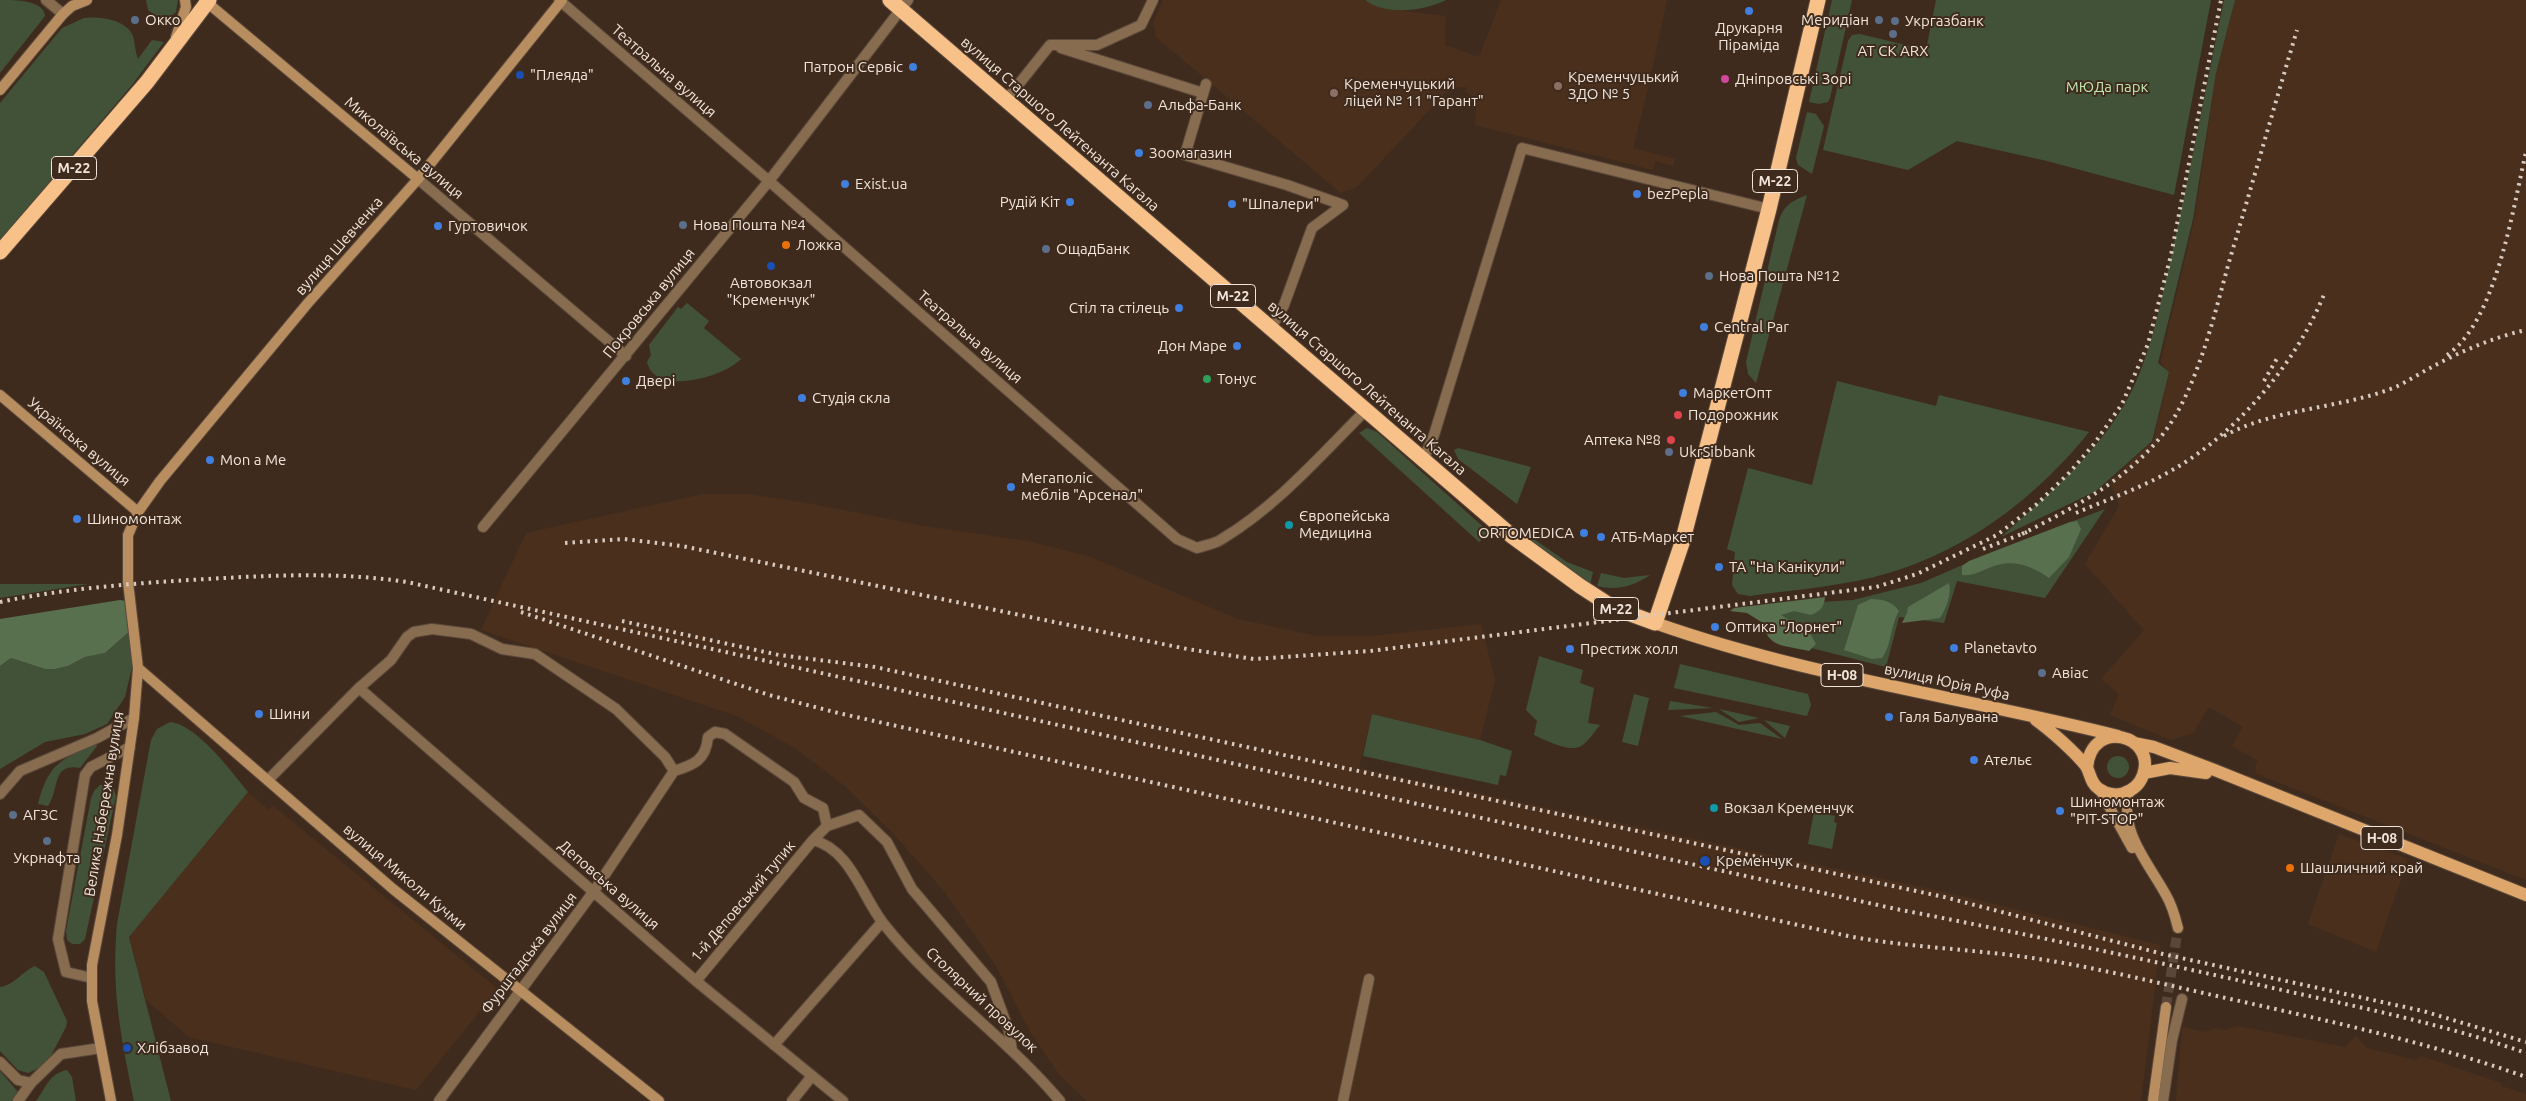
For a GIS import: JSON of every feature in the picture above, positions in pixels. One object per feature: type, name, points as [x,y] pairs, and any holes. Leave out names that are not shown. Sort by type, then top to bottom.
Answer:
[{"type":"highway","name":"М-22","points":[[1655,623],[1682,543],[1769,209],[1818,0]]},
{"type":"highway","name":"М-22","points":[[0,252],[72,170],[172,50],[207,1]]},
{"type":"highway","name":"вулиця Старшого Лейтенанта Кагала","points":[[899,3],[1006,100],[1513,537],[1580,586],[1614,608],[1655,623]]},
{"type":"main road","name":"вулиця Юрія Руфа","points":[[1655,623],[1839,675],[2118,736]]},
{"type":"main road","name":"Н-08","points":[[2032,717],[2047,728],[2087,768],[2091,780],[2100,790]]},
{"type":"main road","name":"Н-08","points":[[2118,736],[2134,743],[2154,747],[2238,779],[2526,895]]},
{"type":"main road","points":[[2087,768],[2088,758],[2092,749],[2099,742],[2118,736]]},
{"type":"main road","points":[[2100,790],[2114,794],[2129,791],[2136,787],[2144,773],[2143,756],[2134,743]]},
{"type":"main road","name":"Н-08","points":[[2144,773],[2170,768],[2238,779]]},
{"type":"street","points":[[46,0],[63,14]]},
{"type":"street","points":[[0,90],[63,14],[72,6],[86,0]]},
{"type":"street","points":[[172,50],[186,7],[185,0]]},
{"type":"street","points":[[1050,45],[1097,45],[1141,25],[1153,0]]},
{"type":"street","name":"Миколаївська вулиця","points":[[207,1],[626,356]]},
{"type":"street","name":"вулиця Шевченка","points":[[138,512],[160,481],[308,303],[418,179],[561,1]]},
{"type":"street","name":"Театральна вулиця","points":[[561,1],[1177,539],[1197,548],[1221,540],[1264,508],[1302,474],[1366,410]]},
{"type":"street","name":"Покровська вулиця","points":[[483,527],[769,181],[899,3]]},
{"type":"street","points":[[1050,45],[1205,89],[1185,155],[1287,185],[1343,205],[1312,228],[1284,305],[1271,328]]},
{"type":"street","points":[[1006,100],[1050,45]]},
{"type":"street","points":[[1422,460],[1434,435],[1522,148],[1769,209]]},
{"type":"street","name":"Українська вулиця","points":[[0,395],[138,512]]},
{"type":"street","name":"Велика Набережна вулиця","points":[[111,1101],[92,1001],[92,978],[97,931],[117,835],[134,718],[138,668],[128,582],[128,535],[138,512]]},
{"type":"street","points":[[268,780],[359,688],[391,660],[407,637],[414,632],[432,629],[471,634],[502,649],[535,654],[616,709],[665,757],[674,771],[689,766],[699,759],[707,750],[708,738],[715,732],[725,734],[794,782],[804,798],[823,808],[827,826],[859,815],[887,842],[912,889],[991,982],[1010,1031],[1012,1051]]},
{"type":"street","name":"вулиця Миколи Кучми","points":[[138,668],[393,889],[518,991],[659,1101]]},
{"type":"street","name":"Деповська вулиця","points":[[359,688],[696,981],[843,1101]]},
{"type":"street","points":[[0,794],[20,771],[97,738],[134,718]]},
{"type":"street","points":[[92,978],[66,972],[58,939],[84,775],[92,767],[130,747]]},
{"type":"street","name":"Фурштадська вулиця","points":[[439,1101],[518,991],[594,892],[674,771]]},
{"type":"street","points":[[2100,790],[2124,837],[2140,855],[2167,895],[2178,928]]},
{"type":"street","points":[[2129,791],[2126,801],[2128,821],[2140,855]]},
{"type":"street","name":"1-й Деповський тупик","points":[[696,981],[813,840],[827,826]]},
{"type":"street","name":"Столярний провулок","points":[[813,840],[824,843],[834,850],[855,876],[882,922],[933,977],[1012,1051],[1034,1069],[1060,1101]]},
{"type":"street","points":[[774,1045],[882,922]]},
{"type":"street","points":[[1343,1101],[1369,979]]},
{"type":"street","points":[[2163,1101],[2172,1040],[2182,999]]},
{"type":"street","points":[[2153,1101],[2166,1008]]},
{"type":"street","points":[[18,1101],[31,1083],[61,1054],[101,1048]]},
{"type":"street","points":[[0,1062],[18,1080],[31,1083]]},
{"type":"street","points":[[792,1101],[812,1076]]},
{"type":"shaded area","points":[[1163,0],[1363,0],[1386,9],[1446,16],[1445,45],[1479,57],[1501,0],[1667,0],[1633,148],[1675,159],[1673,166],[1655,161],[1653,170],[1475,125],[1477,98],[1465,92],[1467,87],[1450,88],[1357,187],[1341,193],[1156,37],[1153,23]]},
{"type":"shaded area","points":[[2235,0],[2526,0],[2526,880],[2257,774],[2255,767],[2258,761],[2232,746],[2243,727],[2209,707],[2193,733],[2171,740],[2110,715],[2119,694],[2101,679],[2144,630],[2085,564],[2119,506],[2110,482],[2154,439],[2169,373],[2161,363],[2161,360],[2195,217],[2216,73]]},
{"type":"shaded area","points":[[703,494],[749,494],[924,526],[1028,541],[1088,556],[1238,619],[1317,636],[1371,636],[1481,624],[1495,680],[1480,740],[1372,714],[1359,768],[1945,892],[2160,945],[2141,1101],[1087,1101],[1059,1074],[1031,1033],[996,966],[944,891],[891,831],[846,787],[795,748],[737,716],[481,630],[526,533]]},
{"type":"shaded area","points":[[248,792],[269,810],[273,806],[498,989],[416,1090],[189,1037],[146,1000],[129,937]]},
{"type":"shaded area","points":[[2339,834],[2408,859],[2376,952],[2308,924]]},
{"type":"shaded area","points":[[2238,1026],[2345,1047],[2356,1036],[2367,1048],[2416,1060],[2421,1056],[2501,1083],[2502,1086],[2526,1094],[2526,1101],[2176,1101],[2182,1027],[2206,1032],[2215,1028],[2224,1030]]},
{"type":"green space","points":[[0,0],[34,4],[40,7],[45,16],[0,73]]},
{"type":"green space","points":[[146,0],[178,0],[176,12],[171,16],[159,18],[148,10]]},
{"type":"green space","points":[[1365,0],[1446,0],[1417,9],[1394,10],[1374,5]]},
{"type":"green space","points":[[1832,0],[1852,0],[1830,98],[1828,102],[1819,104],[1809,102]]},
{"type":"green space","name":"МЮДа парк","points":[[1936,0],[2211,0],[2174,195],[2047,161],[1957,141],[1908,170],[1823,150],[1848,41],[1852,35],[1860,34],[1926,50]]},
{"type":"green space","points":[[2224,0],[2235,0],[2216,73],[2193,219],[2158,363],[2169,372],[2152,441],[2096,491],[2001,537],[2065,479],[2094,447],[2120,412],[2140,373],[2164,290]]},
{"type":"green space","points":[[84,18],[112,20],[130,30],[138,59],[152,40],[164,42],[132,85],[0,240],[0,103],[62,28]]},
{"type":"green space","points":[[1807,112],[1816,114],[1824,126],[1812,174],[1798,165],[1796,158]]},
{"type":"green space","points":[[1807,195],[1756,383],[1748,374],[1746,362],[1779,220],[1784,210],[1790,204]]},
{"type":"green space","points":[[687,303],[709,321],[704,328],[741,359],[732,366],[706,377],[676,381],[663,379],[653,373],[647,362],[651,355],[649,345],[678,307],[681,309]]},
{"type":"green space","points":[[1837,381],[1936,406],[1939,395],[2089,432],[2039,486],[1981,530],[1949,548],[1916,563],[1881,575],[1845,583],[1750,596],[1738,594],[1732,585],[1735,552],[1727,549],[1748,468],[1812,485]]},
{"type":"green space","points":[[1367,428],[1377,432],[1489,532],[1479,542],[1359,433]]},
{"type":"green space","points":[[1458,448],[1531,467],[1517,504],[1458,459],[1454,450]]},
{"type":"green space","points":[[2105,509],[2045,598],[1957,581],[1944,623],[1899,617],[1886,667],[1768,637],[1773,605],[1853,600],[1921,583],[1995,551]]},
{"type":"green space","points":[[2077,521],[2081,529],[2069,557],[2049,578],[2027,566],[2013,563],[1997,565],[1969,575],[1962,575],[1962,566],[1969,561]]},
{"type":"green space","points":[[1525,533],[1567,562],[1593,572],[1590,585],[1576,580],[1523,535]]},
{"type":"green space","points":[[1601,573],[1624,578],[1650,575],[1631,585],[1612,588],[1597,586]]},
{"type":"green space","points":[[1949,583],[1948,601],[1940,618],[1902,623],[1908,607]]},
{"type":"green space","points":[[0,584],[88,584],[0,598]]},
{"type":"green space","points":[[1825,597],[1821,609],[1811,615],[1794,611],[1781,615],[1811,635],[1816,644],[1809,651],[1774,642],[1769,638],[1763,623],[1747,613],[1730,611],[1734,608]]},
{"type":"green space","points":[[1871,599],[1890,603],[1899,611],[1888,647],[1882,658],[1872,659],[1844,650],[1858,605]]},
{"type":"green space","points":[[120,600],[126,601],[131,630],[105,653],[85,657],[68,666],[55,669],[45,669],[11,658],[0,666],[0,619]]},
{"type":"green space","points":[[131,630],[133,663],[125,697],[107,724],[85,734],[45,742],[0,769],[0,666],[11,658],[45,669],[68,666],[85,657],[105,653]]},
{"type":"green space","points":[[1539,656],[1583,670],[1580,683],[1594,688],[1588,723],[1600,725],[1581,746],[1576,748],[1564,747],[1534,735],[1537,721],[1526,710]]},
{"type":"green space","points":[[1680,664],[1808,694],[1811,705],[1807,716],[1674,688]]},
{"type":"green space","points":[[1634,694],[1649,698],[1638,746],[1622,742]]},
{"type":"green space","points":[[1670,701],[1713,708],[1668,710]]},
{"type":"green space","points":[[1719,709],[1759,718],[1739,722]]},
{"type":"green space","points":[[1716,712],[1739,725],[1760,723],[1782,739],[1680,716]]},
{"type":"green space","points":[[1372,714],[1480,740],[1512,751],[1506,776],[1500,775],[1498,785],[1363,756]]},
{"type":"green space","points":[[1764,720],[1790,726],[1785,738]]},
{"type":"green space","points":[[170,722],[191,731],[202,740],[213,750],[248,792],[129,937],[171,1101],[134,1101],[118,1013],[115,971],[117,924],[151,740],[157,729]]},
{"type":"green space","points":[[96,744],[97,746],[80,768],[64,769],[60,773],[48,806],[38,804],[46,780],[52,771],[65,759]]},
{"type":"green space","points":[[2118,756],[2126,759],[2129,767],[2126,775],[2118,778],[2110,775],[2107,767],[2110,759]]},
{"type":"green space","points":[[100,785],[109,785],[114,789],[116,796],[85,939],[80,944],[72,944],[67,940],[66,931],[91,798],[94,791]]},
{"type":"green space","points":[[1814,812],[1835,816],[1834,822],[1837,823],[1832,849],[1808,844]]},
{"type":"green space","points":[[35,966],[44,972],[67,1021],[66,1027],[46,1065],[28,1073],[18,1070],[0,1051],[0,987],[10,984]]},
{"type":"green space","points":[[67,1070],[72,1077],[76,1101],[36,1101],[52,1078]]},
{"type":"green space","points":[[0,1071],[18,1092],[12,1101],[0,1101]]},
{"type":"tunnel","points":[[2166,1007],[2178,928]]},
{"type":"railway","points":[[565,543],[624,539],[682,546],[1187,649],[1254,659],[1370,651],[1876,587],[1917,574],[1997,535],[2037,504],[2070,472],[2094,444],[2122,404],[2148,344],[2171,255],[2221,0]]},
{"type":"railway","points":[[2022,534],[2098,492],[2133,466],[2163,434],[2186,396],[2210,329],[2297,30]]},
{"type":"railway","points":[[2447,355],[2464,339],[2478,317],[2490,291],[2508,232],[2526,152]]},
{"type":"railway","points":[[2076,513],[2156,479],[2192,458],[2216,440],[2261,396],[2280,371],[2313,319],[2325,292]]},
{"type":"railway","points":[[2224,436],[2264,420],[2372,395],[2393,388],[2465,351],[2489,341],[2526,330]]},
{"type":"railway","points":[[2264,381],[2279,355]]},
{"type":"railway","points":[[1983,549],[2027,532]]},
{"type":"railway","points":[[0,602],[51,593],[103,587],[232,578],[332,576],[407,582],[1896,909],[2085,947],[2337,1002],[2464,1033],[2526,1053]]},
{"type":"railway","points":[[521,612],[769,695],[838,713],[1848,936],[2015,956],[2113,973],[2382,1034],[2526,1077]]},
{"type":"railway","points":[[622,621],[779,655],[875,667],[1944,897],[2163,954],[2423,1011],[2526,1042]]},
{"type":"place","name":"Друкарня Піраміда","points":[[1749,11]]},
{"type":"place","name":"Окко","points":[[135,20]]},
{"type":"place","name":"Меридіан","points":[[1879,20]]},
{"type":"place","name":"Укргазбанк","points":[[1895,21]]},
{"type":"place","name":"АТ СК ARX","points":[[1893,34]]},
{"type":"place","name":"Патрон Сервіс","points":[[913,67]]},
{"type":"place","name":"\"Плеяда\"","points":[[520,75]]},
{"type":"place","name":"Дніпровські Зорі","points":[[1725,79]]},
{"type":"place","name":"Кременчуцький ЗДО № 5","points":[[1558,86]]},
{"type":"place","name":"Кременчуцький ліцей № 11 \"Гарант\"","points":[[1334,93]]},
{"type":"place","name":"Альфа-Банк","points":[[1148,105]]},
{"type":"place","name":"Зоомагазин","points":[[1139,153]]},
{"type":"place","name":"Exist.ua","points":[[845,184]]},
{"type":"place","name":"bezPepla","points":[[1637,194]]},
{"type":"place","name":"Рудій Кіт","points":[[1070,202]]},
{"type":"place","name":"\"Шпалери\"","points":[[1232,204]]},
{"type":"place","name":"Нова Пошта №4","points":[[683,225]]},
{"type":"place","name":"Гуртовичок","points":[[438,226]]},
{"type":"place","name":"Ложка","points":[[786,245]]},
{"type":"place","name":"ОщадБанк","points":[[1046,249]]},
{"type":"place","name":"Автовокзал \"Кременчук\"","points":[[771,266]]},
{"type":"place","name":"Нова Пошта №12","points":[[1709,276]]},
{"type":"place","name":"Стіл та стілець","points":[[1179,308]]},
{"type":"place","name":"Central Par","points":[[1704,327]]},
{"type":"place","name":"Дон Маре","points":[[1237,346]]},
{"type":"place","name":"Тонус","points":[[1207,379]]},
{"type":"place","name":"Двері","points":[[626,381]]},
{"type":"place","name":"МаркетОпт","points":[[1683,393]]},
{"type":"place","name":"Студія скла","points":[[802,398]]},
{"type":"place","name":"Подорожник","points":[[1678,415]]},
{"type":"place","name":"Аптека №8","points":[[1671,440]]},
{"type":"place","name":"UkrSibbank","points":[[1669,452]]},
{"type":"place","name":"Mon a Me","points":[[210,460]]},
{"type":"place","name":"Мегаполіс меблів \"Арсенал\"","points":[[1011,487]]},
{"type":"place","name":"Шиномонтаж","points":[[77,519]]},
{"type":"place","name":"Європейська Медицина","points":[[1289,525]]},
{"type":"place","name":"ORTOMEDICA","points":[[1584,533]]},
{"type":"place","name":"АТБ-Маркет","points":[[1601,537]]},
{"type":"place","name":"ТА \"На Канікули\"","points":[[1719,567]]},
{"type":"place","name":"Оптика \"Лорнет\"","points":[[1715,627]]},
{"type":"place","name":"Planetavto","points":[[1954,648]]},
{"type":"place","name":"Престиж холл","points":[[1570,649]]},
{"type":"place","name":"Авіас","points":[[2042,673]]},
{"type":"place","name":"Шини","points":[[259,714]]},
{"type":"place","name":"Галя Балувана","points":[[1889,717]]},
{"type":"place","name":"Ательє","points":[[1974,760]]},
{"type":"place","name":"Вокзал Кременчук","points":[[1714,808]]},
{"type":"place","name":"Шиномонтаж \"PIT-STOP\"","points":[[2060,811]]},
{"type":"place","name":"АГЗС","points":[[13,815]]},
{"type":"place","name":"Укрнафта","points":[[47,841]]},
{"type":"place","name":"Кременчук","points":[[1705,861]]},
{"type":"place","name":"Шашличний край","points":[[2290,868]]},
{"type":"place","name":"Хлібзавод","points":[[127,1048]]}]
